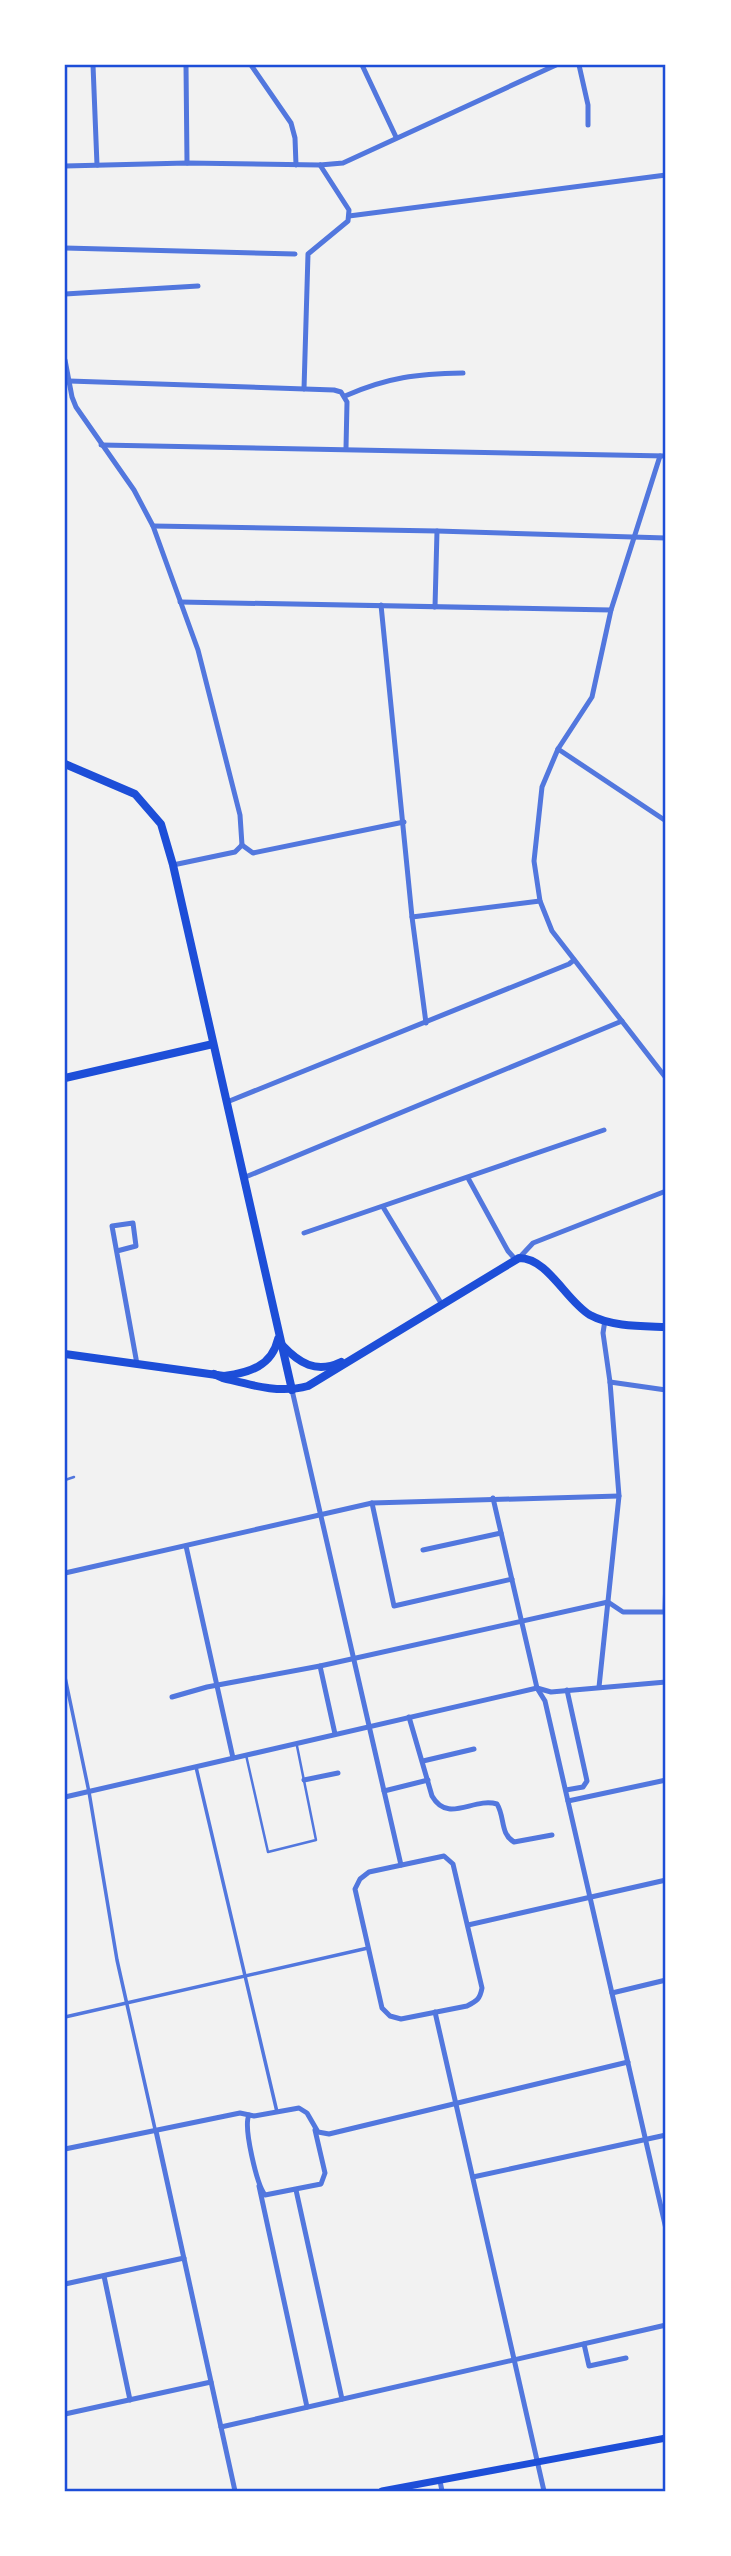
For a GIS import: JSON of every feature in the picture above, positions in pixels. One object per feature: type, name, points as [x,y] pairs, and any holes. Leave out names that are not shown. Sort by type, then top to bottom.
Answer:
[{"type":"main road","points":[[65,764],[126,790],[142,801],[161,824],[173,865],[292,1390]]},
{"type":"main road","points":[[65,1078],[213,1044]]},
{"type":"main road","points":[[214,1374],[259,1387],[292,1390],[308,1386],[517,1258],[537,1262],[591,1315],[605,1320],[666,1327]]},
{"type":"main road","points":[[280,1339],[296,1360],[310,1367],[321,1368],[335,1364],[368,1348]]},
{"type":"main road","points":[[65,1353],[214,1374],[238,1374],[263,1364],[276,1349],[280,1339]]},
{"type":"main road","points":[[382,2491],[666,2438]]},
{"type":"street","points":[[93,65],[97,165]]},
{"type":"street","points":[[186,65],[187,163]]},
{"type":"street","points":[[251,65],[291,123],[295,138],[296,165]]},
{"type":"street","points":[[362,65],[396,137]]},
{"type":"street","points":[[65,166],[343,163],[556,65]]},
{"type":"street","points":[[579,65],[588,125]]},
{"type":"street","points":[[304,389],[308,254],[348,221],[349,216],[349,210],[320,165]]},
{"type":"street","points":[[349,216],[666,175]]},
{"type":"street","points":[[65,248],[295,254]]},
{"type":"street","points":[[65,294],[198,286]]},
{"type":"street","points":[[65,360],[76,407],[134,490],[153,526],[198,650],[240,815],[242,845],[235,852],[173,865]]},
{"type":"street","points":[[345,396],[370,385],[410,375],[463,373]]},
{"type":"street","points":[[69,381],[334,390],[345,396]]},
{"type":"street","points":[[345,396],[346,449]]},
{"type":"street","points":[[101,445],[663,456],[633,537],[611,610],[592,697],[558,749],[542,787],[534,861],[540,901],[552,931],[666,1078]]},
{"type":"street","points":[[153,526],[666,538]]},
{"type":"street","points":[[435,607],[437,531]]},
{"type":"street","points":[[180,601],[611,610]]},
{"type":"street","points":[[381,606],[412,917],[426,1023]]},
{"type":"street","points":[[558,749],[666,821]]},
{"type":"street","points":[[242,845],[253,853],[404,822]]},
{"type":"street","points":[[412,917],[540,901]]},
{"type":"street","points":[[227,1102],[426,1023],[574,960]]},
{"type":"street","points":[[243,1178],[622,1021]]},
{"type":"street","points":[[304,1233],[604,1130]]},
{"type":"street","points":[[468,1178],[508,1251],[517,1258],[533,1243],[666,1191]]},
{"type":"street","points":[[383,1207],[442,1304]]},
{"type":"street","points":[[117,1251],[136,1246],[133,1223],[112,1226],[136,1364]]},
{"type":"street","points":[[599,1687],[619,1496],[610,1382],[603,1333],[605,1320]]},
{"type":"street","points":[[610,1382],[666,1390]]},
{"type":"street","points":[[292,1390],[401,1865]]},
{"type":"street","points":[[65,1573],[372,1503],[619,1496]]},
{"type":"street","points":[[493,1498],[537,1688],[545,1701],[566,1790],[572,1830],[591,1898],[666,2229]]},
{"type":"street","points":[[372,1503],[394,1606],[512,1579]]},
{"type":"street","points":[[423,1550],[501,1533]]},
{"type":"street","points":[[186,1546],[233,1758]]},
{"type":"street","points":[[172,1698],[216,1686],[608,1602],[624,1612],[666,1612],[666,1575]]},
{"type":"street","points":[[320,1665],[335,1734]]},
{"type":"street","points":[[65,1677],[89,1791],[126,2004],[235,2491]]},
{"type":"street","points":[[65,1797],[537,1688],[551,1692],[666,1682]]},
{"type":"street","points":[[566,1790],[583,1787],[587,1781],[567,1690]]},
{"type":"street","points":[[409,1717],[437,1805],[453,1810],[491,1802],[497,1804],[500,1810],[505,1835],[514,1842],[552,1835]]},
{"type":"street","points":[[423,1762],[474,1749]]},
{"type":"street","points":[[196,1766],[277,2112]]},
{"type":"street","points":[[304,1780],[338,1773]]},
{"type":"street","points":[[384,1791],[428,1780]]},
{"type":"street","points":[[568,1801],[666,1780]]},
{"type":"street","points":[[444,1856],[449,1858],[453,1864],[468,1925],[481,1988],[481,1996],[476,2002],[401,2019],[390,2016],[382,2008],[355,1889],[360,1879],[369,1872],[444,1856]]},
{"type":"street","points":[[468,1925],[666,1880]]},
{"type":"street","points":[[65,2017],[368,1948]]},
{"type":"street","points":[[612,1993],[666,1980]]},
{"type":"street","points":[[435,2012],[544,2491]]},
{"type":"street","points":[[315,2129],[325,2134],[628,2062]]},
{"type":"street","points":[[65,2150],[240,2113],[249,2115],[304,2109],[315,2129],[325,2176],[321,2184],[269,2195],[265,2195],[259,2186]]},
{"type":"street","points":[[249,2115],[246,2125],[307,2407]]},
{"type":"street","points":[[473,2177],[666,2135]]},
{"type":"street","points":[[296,2190],[342,2399]]},
{"type":"street","points":[[65,2284],[184,2258]]},
{"type":"street","points":[[104,2276],[131,2400]]},
{"type":"street","points":[[221,2427],[666,2325]]},
{"type":"street","points":[[584,2344],[589,2366],[626,2358]]},
{"type":"street","points":[[65,2414],[211,2382]]},
{"type":"street","points":[[440,2481],[442,2491]]},
{"type":"lane","points":[[65,1480],[74,1477]]},
{"type":"lane","points":[[246,1755],[268,1852],[316,1840],[296,1743]]}]
